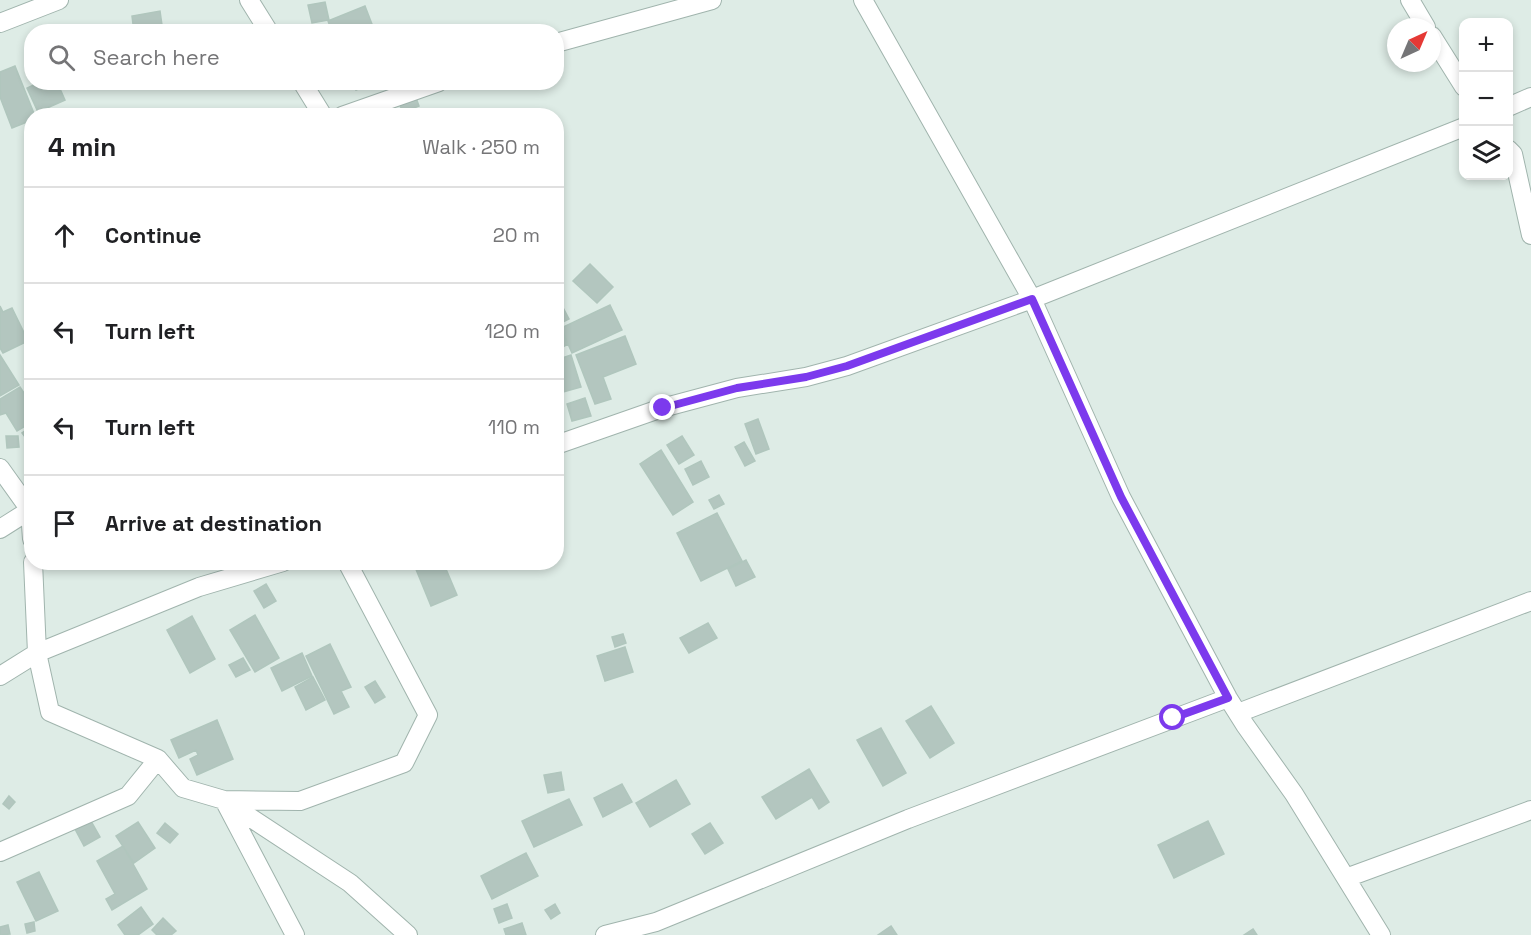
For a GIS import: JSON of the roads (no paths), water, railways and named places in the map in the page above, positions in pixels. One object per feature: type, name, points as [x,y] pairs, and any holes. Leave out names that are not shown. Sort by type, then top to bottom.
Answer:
[{"type":"street","points":[[0,23],[59,0]]},
{"type":"street","points":[[249,0],[264,24]]},
{"type":"street","points":[[564,40],[712,0]]},
{"type":"street","points":[[863,0],[1032,299],[1121,497],[1233,705],[1294,794],[1381,935]]},
{"type":"street","points":[[1410,0],[1421,18]]},
{"type":"street","points":[[1441,50],[1459,79]]},
{"type":"street","points":[[307,90],[318,108]]},
{"type":"street","points":[[365,108],[416,90]]},
{"type":"street","points":[[1513,105],[1531,97]]},
{"type":"street","points":[[564,442],[673,405],[737,388],[806,377],[847,366],[1032,299],[1459,129]]},
{"type":"street","points":[[1513,154],[1531,235]]},
{"type":"street","points":[[0,468],[24,502]]},
{"type":"street","points":[[0,529],[24,514]]},
{"type":"street","points":[[33,570],[37,653],[50,712],[158,759],[183,788],[224,800],[300,801],[404,763],[428,715],[351,570]]},
{"type":"street","points":[[0,676],[37,653],[199,587],[256,570]]},
{"type":"street","points":[[605,935],[656,922],[908,819],[1531,601]]},
{"type":"street","points":[[0,852],[128,795],[158,759]]},
{"type":"street","points":[[224,800],[295,935]]},
{"type":"street","points":[[224,800],[350,883],[408,935]]},
{"type":"street","points":[[1346,878],[1531,810]]}]
